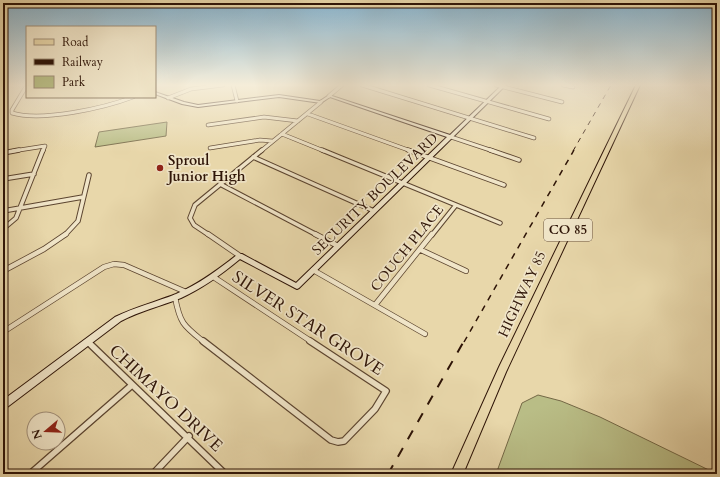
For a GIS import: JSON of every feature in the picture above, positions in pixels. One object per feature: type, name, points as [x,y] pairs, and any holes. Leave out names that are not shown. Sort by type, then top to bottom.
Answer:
[{"type":"main road","name":"HIGHWAY 85","points":[[457,474],[505,362],[627,107]]},
{"type":"street","points":[[14,107],[12,110],[15,116],[35,116],[101,107]]},
{"type":"street","points":[[3,405],[118,319],[134,310],[187,293],[215,278],[240,256],[194,225],[190,218],[191,212],[195,205],[315,107]]},
{"type":"street","points":[[363,107],[518,160]]},
{"type":"street","points":[[435,107],[534,138]]},
{"type":"street","name":"SECURITY BOULEVARD","points":[[240,256],[297,286],[481,107]]},
{"type":"street","points":[[509,107],[549,119]]},
{"type":"street","points":[[308,114],[504,185]]},
{"type":"street","points":[[208,125],[265,116],[281,116],[298,121]]},
{"type":"street","points":[[282,134],[500,223]]},
{"type":"street","points":[[210,148],[260,140],[272,141]]},
{"type":"street","points":[[3,153],[45,146],[16,218],[3,229]]},
{"type":"street","points":[[254,157],[374,211]]},
{"type":"street","points":[[3,179],[34,174]]},
{"type":"street","points":[[3,271],[69,232],[78,221],[89,175]]},
{"type":"street","points":[[220,184],[338,246]]},
{"type":"street","points":[[3,211],[83,197]]},
{"type":"street","name":"COUCH PLACE","points":[[375,305],[456,205]]},
{"type":"street","points":[[421,250],[466,271]]},
{"type":"street","points":[[3,332],[104,267],[114,264],[124,265],[187,293]]},
{"type":"street","points":[[313,270],[425,334]]},
{"type":"street","name":"SILVER STAR GROVE","points":[[175,297],[178,314],[184,326],[331,440],[338,442],[344,441],[375,409],[386,391],[215,278]]},
{"type":"street","name":"CHIMAYO DRIVE","points":[[88,342],[132,385],[189,436],[226,474]]},
{"type":"street","points":[[30,474],[132,385]]},
{"type":"street","points":[[153,474],[189,436]]},
{"type":"green space","points":[[167,122],[166,136],[95,147],[99,132]]},
{"type":"green space","points":[[538,395],[561,401],[600,417],[717,474],[496,474],[522,403]]},
{"type":"railway","points":[[573,151],[598,107]]},
{"type":"railway","points":[[464,342],[574,150]]},
{"type":"railway","points":[[388,474],[464,341]]},
{"type":"place","name":"Sproul Junior High","points":[[160,168]]}]
